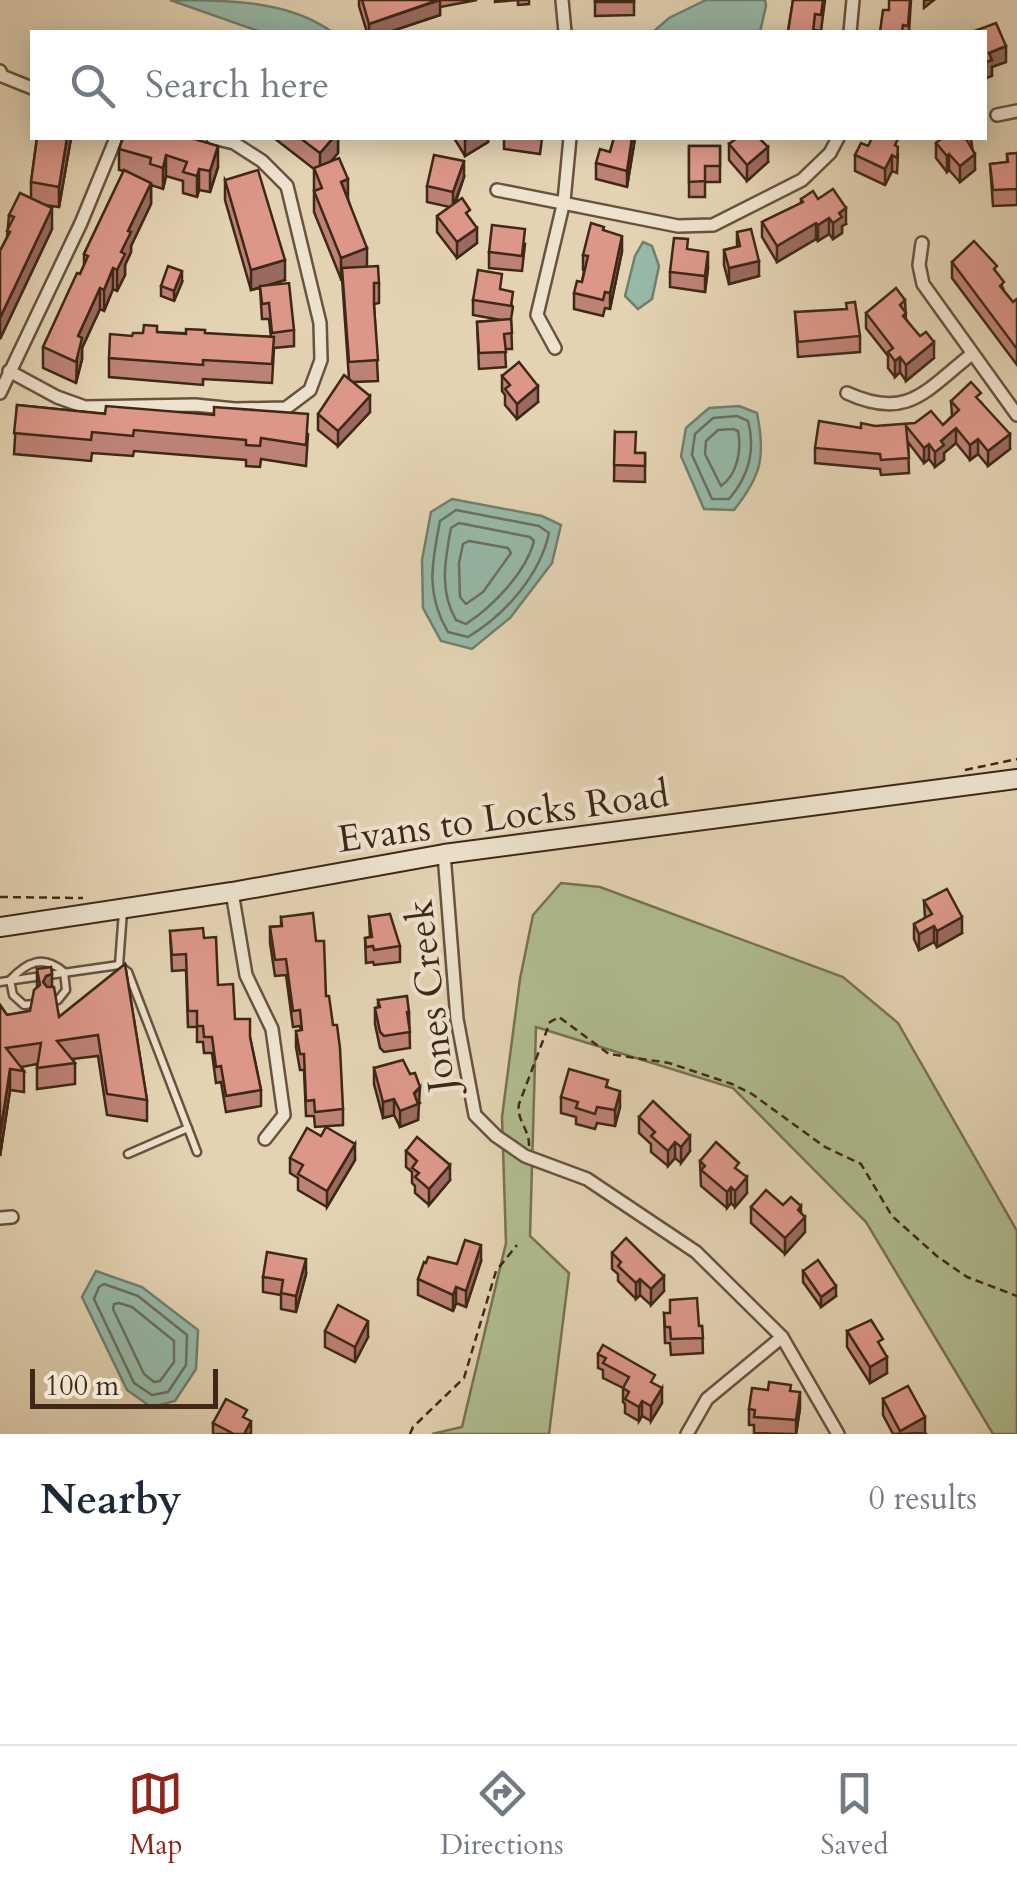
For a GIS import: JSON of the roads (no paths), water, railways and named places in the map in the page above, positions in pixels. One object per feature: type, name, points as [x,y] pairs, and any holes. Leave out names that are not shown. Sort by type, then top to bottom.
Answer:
[{"type":"street","points":[[562,0],[565,30]]},
{"type":"street","points":[[850,30],[853,0]]},
{"type":"street","points":[[1,73],[30,87]]},
{"type":"street","points":[[997,115],[1017,110]]},
{"type":"street","points":[[0,393],[81,223],[115,140]]},
{"type":"street","points":[[10,371],[57,397],[85,407],[286,408],[310,390],[321,360],[320,323],[287,186],[248,152],[221,140]]},
{"type":"street","points":[[555,348],[537,315],[564,201],[570,140]]},
{"type":"street","points":[[497,190],[678,226],[713,225],[802,180],[830,153],[837,140]]},
{"type":"street","points":[[922,243],[922,284],[1017,415]]},
{"type":"street","points":[[847,393],[871,404],[895,406],[916,398],[972,354]]},
{"type":"street","name":"Evans to Locks Road","points":[[0,927],[232,892],[444,854],[1017,780]]},
{"type":"street","name":"Jones Creek","points":[[444,854],[457,1019],[475,1114],[496,1136],[526,1156],[587,1179],[696,1252],[782,1338],[838,1434]]},
{"type":"street","points":[[232,892],[246,975],[272,1029],[284,1115],[265,1140]]},
{"type":"street","points":[[686,1434],[707,1399],[782,1338]]},
{"type":"lane","points":[[118,964],[123,908]]},
{"type":"lane","points":[[10,980],[24,965],[40,960],[55,964],[64,972],[66,990],[58,1000],[50,1002]]},
{"type":"lane","points":[[0,982],[118,964],[128,972],[198,1152]]},
{"type":"lane","points":[[10,980],[13,995],[24,1005],[32,1004]]},
{"type":"lane","points":[[128,1154],[188,1128]]},
{"type":"water","points":[[170,0],[256,4],[296,14],[329,30],[255,30]]},
{"type":"water","points":[[706,0],[765,0],[766,6],[760,30],[655,30],[669,18]]},
{"type":"water","points":[[643,242],[652,246],[659,266],[652,299],[638,309],[625,296],[635,256]]},
{"type":"water","points":[[739,406],[757,413],[761,454],[756,476],[734,510],[704,509],[681,456],[686,428],[709,408]]},
{"type":"water","points":[[452,499],[542,516],[561,525],[552,563],[510,618],[472,649],[441,641],[423,608],[422,560],[431,512]]},
{"type":"water","points":[[96,1271],[142,1287],[198,1330],[196,1369],[175,1401],[151,1407],[127,1390],[82,1297]]}]
